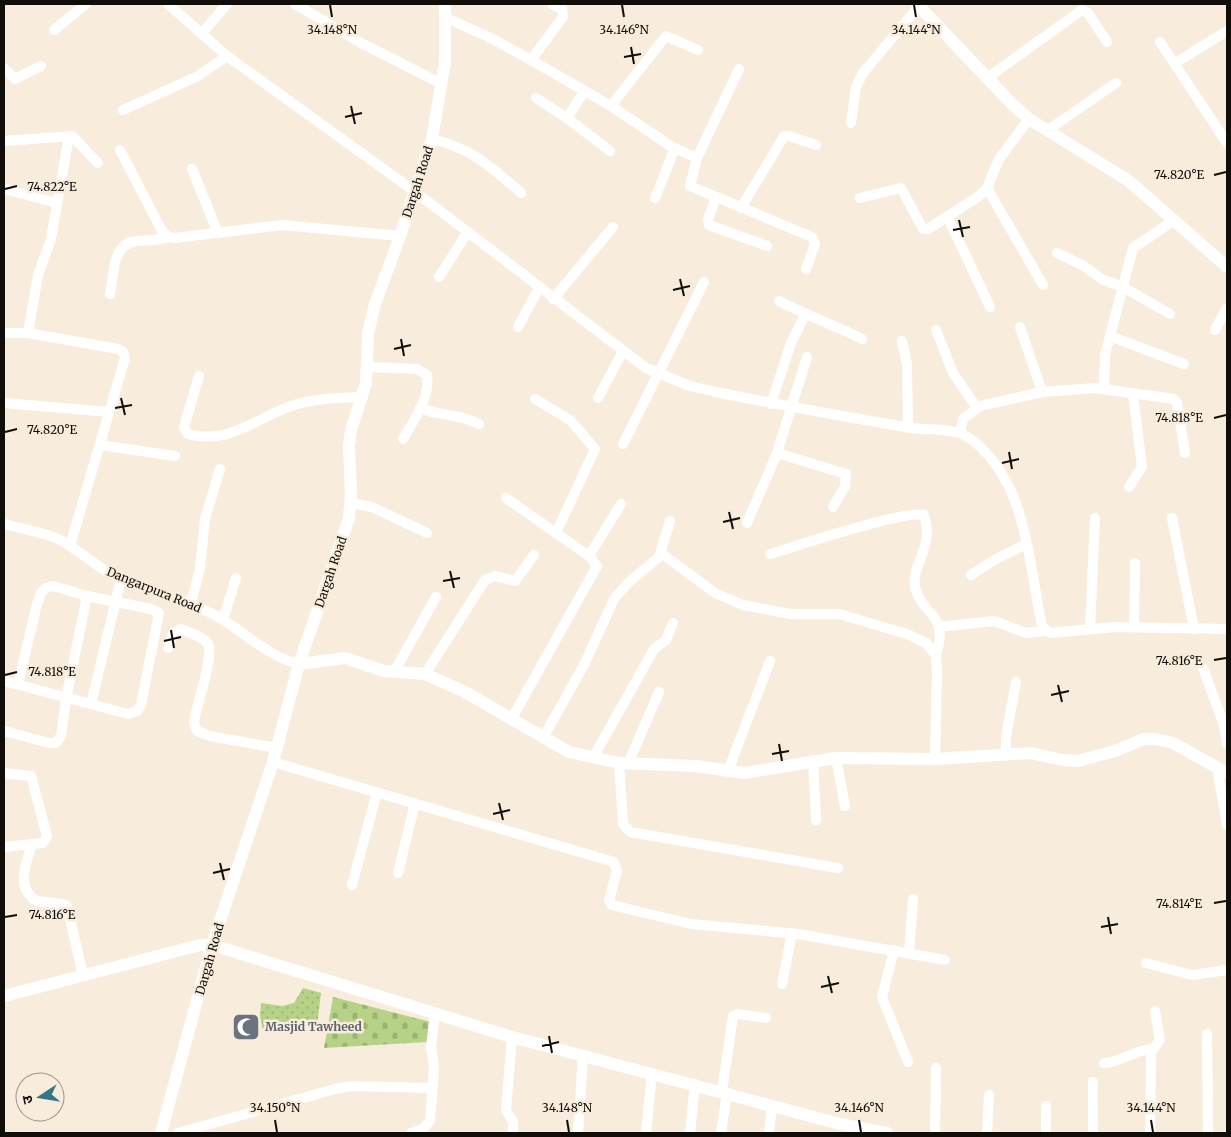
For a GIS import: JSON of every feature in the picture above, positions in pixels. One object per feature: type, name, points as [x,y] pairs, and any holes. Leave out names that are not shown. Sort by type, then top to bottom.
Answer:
[{"type":"street","points":[[54,30],[86,4]]},
{"type":"street","points":[[168,4],[227,56],[414,191],[623,351],[659,374],[690,386],[771,404],[908,428],[960,433],[979,445],[1008,486],[1016,504],[1042,626],[1045,631]]},
{"type":"street","points":[[202,33],[227,4]]},
{"type":"street","points":[[295,4],[360,43],[442,84]]},
{"type":"street","name":"Dargah Road","points":[[161,1133],[212,945],[273,762],[299,664],[346,529],[350,503],[350,438],[354,418],[363,397],[368,367],[366,352],[371,317],[432,139],[442,84],[446,18],[445,4]]},
{"type":"street","points":[[531,60],[563,17],[562,9],[552,4]]},
{"type":"street","points":[[850,123],[856,87],[862,73],[918,5],[987,78],[1029,118],[1129,181],[1227,267]]},
{"type":"street","points":[[987,78],[1082,10],[1088,13],[1107,42]]},
{"type":"street","points":[[446,18],[489,37],[531,60],[584,92],[612,106],[675,148],[697,158]]},
{"type":"street","points":[[1175,63],[1227,31]]},
{"type":"street","points":[[612,106],[666,36],[698,50]]},
{"type":"street","points":[[1160,42],[1225,136]]},
{"type":"street","points":[[123,110],[198,76],[227,56]]},
{"type":"street","points":[[4,68],[15,78],[41,66]]},
{"type":"street","points":[[739,69],[697,158],[690,186],[715,199],[741,208],[814,240],[806,269]]},
{"type":"street","points":[[1048,130],[1116,83]]},
{"type":"street","points":[[567,118],[584,92]]},
{"type":"street","points":[[536,98],[567,118],[610,151]]},
{"type":"street","points":[[860,198],[898,187],[903,190],[918,221],[925,230],[948,218],[987,188],[999,159],[1029,118]]},
{"type":"street","points":[[4,141],[69,136],[78,140],[98,164]]},
{"type":"street","points":[[28,334],[38,275],[51,239],[69,136]]},
{"type":"street","points":[[741,208],[784,136],[816,145]]},
{"type":"street","points":[[432,139],[464,148],[477,156],[521,193]]},
{"type":"street","points":[[655,198],[675,148]]},
{"type":"street","points":[[120,150],[162,231],[168,237]]},
{"type":"street","points":[[192,169],[218,233]]},
{"type":"street","points":[[987,188],[1044,286]]},
{"type":"street","points":[[4,189],[57,203]]},
{"type":"street","points":[[715,199],[708,220],[709,225],[767,246]]},
{"type":"street","points":[[948,218],[990,306]]},
{"type":"street","points":[[1104,388],[1103,373],[1110,336],[1121,286],[1133,248],[1174,220]]},
{"type":"street","points":[[110,294],[118,254],[123,245],[130,242],[282,225],[400,236]]},
{"type":"street","points":[[553,299],[613,228]]},
{"type":"street","points":[[439,277],[467,233]]},
{"type":"street","points":[[1058,253],[1084,266],[1103,280],[1121,286],[1170,314]]},
{"type":"street","points":[[623,444],[704,282]]},
{"type":"street","points":[[518,327],[540,288]]},
{"type":"street","points":[[779,300],[805,315],[828,322],[862,339]]},
{"type":"street","points":[[1215,330],[1227,308]]},
{"type":"street","points":[[771,404],[791,343],[805,315]]},
{"type":"street","points":[[1020,327],[1042,392]]},
{"type":"street","points":[[936,330],[953,373],[977,408]]},
{"type":"street","points":[[4,333],[28,334],[118,349],[123,352],[125,358],[70,546]]},
{"type":"street","points":[[1110,336],[1184,364]]},
{"type":"street","points":[[902,341],[907,364],[908,428]]},
{"type":"street","points":[[598,398],[623,351]]},
{"type":"street","points":[[747,523],[777,453],[807,357]]},
{"type":"street","points":[[368,367],[390,366],[423,372],[427,375],[427,384],[420,408],[403,439]]},
{"type":"street","points":[[199,376],[184,427],[188,434],[206,437],[236,432],[294,405],[322,400],[363,397]]},
{"type":"street","points":[[960,433],[963,419],[977,408],[1042,392],[1104,388],[1132,394],[1174,399],[1177,403],[1185,452]]},
{"type":"street","points":[[1129,487],[1142,467],[1132,394]]},
{"type":"street","points":[[535,399],[570,420],[595,449],[556,533]]},
{"type":"street","points":[[4,403],[109,412]]},
{"type":"street","points":[[420,408],[435,414],[469,418],[479,424]]},
{"type":"street","points":[[100,445],[174,456]]},
{"type":"street","points":[[777,453],[846,474],[845,486],[833,507]]},
{"type":"street","points":[[191,602],[200,569],[205,519],[220,469]]},
{"type":"street","points":[[506,498],[589,556],[596,564],[597,569],[512,718]]},
{"type":"street","points":[[350,503],[372,508],[427,533]]},
{"type":"street","points":[[589,556],[621,504]]},
{"type":"street","points":[[770,554],[866,525],[913,514],[924,515],[926,522],[926,548],[915,577],[916,588],[939,627],[940,634],[936,655],[935,760]]},
{"type":"street","points":[[1090,629],[1095,518]]},
{"type":"street","points":[[1172,518],[1189,595],[1194,629]]},
{"type":"street","points":[[543,738],[585,664],[614,599],[628,583],[657,560],[662,553],[670,521]]},
{"type":"street","name":"Dangarpura Road","points":[[4,524],[49,536],[70,546],[104,571],[121,579],[191,602],[223,620],[269,653],[283,660],[299,664]]},
{"type":"street","points":[[971,575],[994,560],[1026,544]]},
{"type":"street","points":[[662,553],[715,593],[743,605],[790,614],[840,614],[907,634],[926,643],[936,655]]},
{"type":"street","points":[[425,674],[485,580],[495,576],[515,581],[534,555]]},
{"type":"street","points":[[1134,627],[1135,563]]},
{"type":"street","points":[[223,620],[236,578]]},
{"type":"street","points":[[91,704],[121,579]]},
{"type":"street","points":[[4,680],[66,699],[128,714],[136,711],[141,705],[159,613],[151,609],[87,596],[53,586],[46,588],[41,593],[18,684]]},
{"type":"street","points":[[4,731],[49,743],[56,743],[62,736],[66,699],[87,596]]},
{"type":"street","points":[[394,672],[436,597]]},
{"type":"street","points":[[939,627],[994,621],[1026,633],[1134,627],[1227,629]]},
{"type":"street","points":[[593,758],[654,649],[666,640],[673,623]]},
{"type":"street","points":[[168,648],[173,633],[181,629],[204,639],[209,647],[209,660],[195,716],[194,724],[197,731],[210,736],[277,748]]},
{"type":"street","points":[[299,664],[345,658],[394,672],[425,674],[465,692],[569,752],[624,764],[696,766],[744,773],[813,760],[836,758],[935,760],[1032,753],[1063,760],[1078,761],[1115,751],[1144,739],[1155,739],[1173,744],[1222,770],[1227,825]]},
{"type":"street","points":[[728,771],[770,661]]},
{"type":"street","points":[[1203,668],[1224,725],[1227,744]]},
{"type":"street","points":[[1006,754],[1006,737],[1016,682]]},
{"type":"street","points":[[659,692],[624,764],[623,824],[630,832],[838,868]]},
{"type":"street","points":[[836,758],[845,806]]},
{"type":"street","points":[[813,760],[816,820]]},
{"type":"street","points":[[273,762],[614,862],[617,871],[609,900],[612,905],[691,924],[792,933],[909,952],[945,960]]},
{"type":"street","points":[[4,773],[27,774],[33,780],[46,826],[47,839],[43,843],[4,847]]},
{"type":"street","points":[[352,885],[378,792]]},
{"type":"street","points":[[398,872],[415,803]]},
{"type":"street","points":[[32,844],[23,875],[24,888],[36,901],[67,906],[83,975]]},
{"type":"street","points":[[909,952],[913,899]]},
{"type":"street","points":[[782,984],[792,933]]},
{"type":"street","points":[[4,996],[200,945],[212,945],[512,1037],[772,1105],[839,1128],[887,1133]]},
{"type":"street","points":[[894,950],[882,997],[908,1062]]},
{"type":"street","points":[[1146,963],[1192,975],[1227,970]]},
{"type":"street","points":[[1104,1063],[1114,1062],[1136,1052],[1152,1049],[1160,1040],[1155,1011]]},
{"type":"street","points":[[411,1133],[423,1131],[430,1121],[434,1068],[430,1047],[435,1013]]},
{"type":"street","points":[[721,1133],[733,1016],[738,1014],[766,1018]]},
{"type":"street","points":[[1207,1034],[1208,1133]]},
{"type":"street","points":[[512,1037],[506,1110],[513,1122],[513,1133]]},
{"type":"street","points":[[1150,1133],[1152,1049]]},
{"type":"street","points":[[578,1133],[583,1055]]},
{"type":"street","points":[[935,1133],[936,1068]]},
{"type":"street","points":[[646,1133],[652,1073]]},
{"type":"street","points":[[1093,1082],[1093,1133]]},
{"type":"street","points":[[690,1133],[695,1084]]},
{"type":"street","points":[[178,1133],[335,1088],[351,1086],[432,1088]]},
{"type":"street","points":[[987,1133],[989,1095]]},
{"type":"street","points":[[769,1133],[772,1105]]},
{"type":"street","points":[[1046,1106],[1046,1133]]},
{"type":"green space","points":[[303,988],[321,993],[317,1026],[263,1030],[260,1016],[261,1003],[282,1006],[294,1003]]},
{"type":"green space","points":[[333,997],[431,1022],[427,1042],[324,1048]]},
{"type":"place","name":"Masjid Tawheed","points":[[246,1027]]}]
